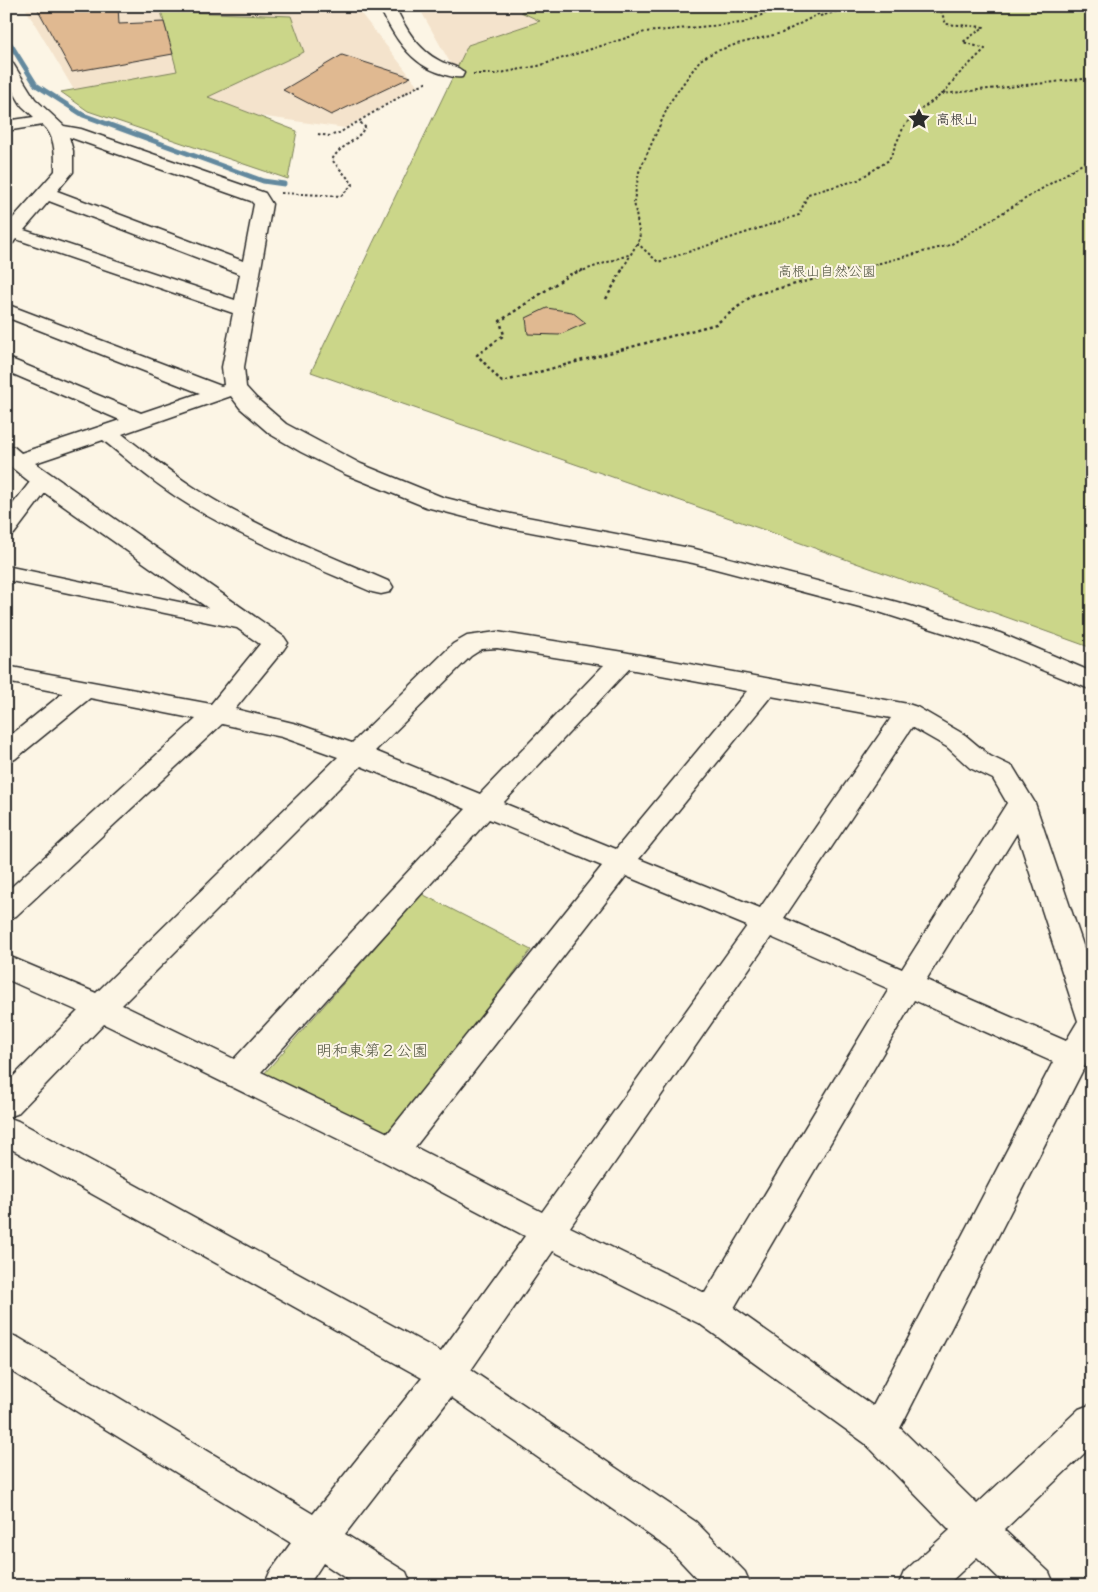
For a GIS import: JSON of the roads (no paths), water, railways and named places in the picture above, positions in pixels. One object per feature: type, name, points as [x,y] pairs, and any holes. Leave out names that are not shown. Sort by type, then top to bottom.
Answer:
[{"type":"street","points":[[387,6],[407,43],[423,58],[446,72],[456,73]]},
{"type":"street","points":[[6,64],[28,102],[51,125],[64,151],[64,172],[8,234],[244,310]]},
{"type":"street","points":[[6,126],[51,125],[258,197],[264,204],[250,271],[234,367],[227,390]]},
{"type":"street","points":[[46,193],[250,271]]},
{"type":"street","points":[[6,310],[227,390],[248,402],[278,429],[309,448],[353,469],[434,502],[500,519],[695,556],[888,607],[991,639],[1092,682]]},
{"type":"street","points":[[6,363],[139,420]]},
{"type":"street","points":[[13,456],[107,432],[227,390]]},
{"type":"street","points":[[107,432],[150,467],[198,500],[233,520],[382,588]]},
{"type":"street","points":[[6,908],[217,714],[275,643],[43,481],[13,456]]},
{"type":"street","points":[[6,529],[43,481]]},
{"type":"street","points":[[6,574],[246,623]]},
{"type":"street","points":[[6,1105],[100,1008],[462,650],[476,642],[497,640],[623,660],[908,713],[956,741],[980,762],[1003,773],[1021,803],[1092,1018]]},
{"type":"street","points":[[238,1076],[485,806],[623,660]]},
{"type":"street","points":[[6,674],[217,714],[288,730],[357,754],[766,922],[907,986],[1072,1056]]},
{"type":"street","points":[[393,1151],[620,863],[765,686]]},
{"type":"street","points":[[6,753],[84,688]]},
{"type":"street","points":[[284,1586],[318,1538],[447,1374],[766,922],[908,713]]},
{"type":"street","points":[[712,1313],[907,986],[1021,803]]},
{"type":"street","points":[[6,966],[100,1008],[393,1151],[548,1232],[712,1313],[879,1432],[976,1530],[1035,1586]]},
{"type":"street","points":[[879,1432],[1072,1056],[1092,1025]]},
{"type":"street","points":[[6,1130],[447,1374],[682,1535],[732,1586]]},
{"type":"street","points":[[6,1349],[318,1538],[392,1586]]},
{"type":"street","points":[[918,1586],[1092,1421]]},
{"type":"waterway","points":[[6,37],[36,85],[83,115],[263,181],[284,184]]},
{"type":"place","name":"高根山","points":[[919,119]]},
{"type":"park label","name":"高根山自然公園","points":[[827,271]]},
{"type":"park label","name":"明和東第２公園","points":[[372,1051]]}]
